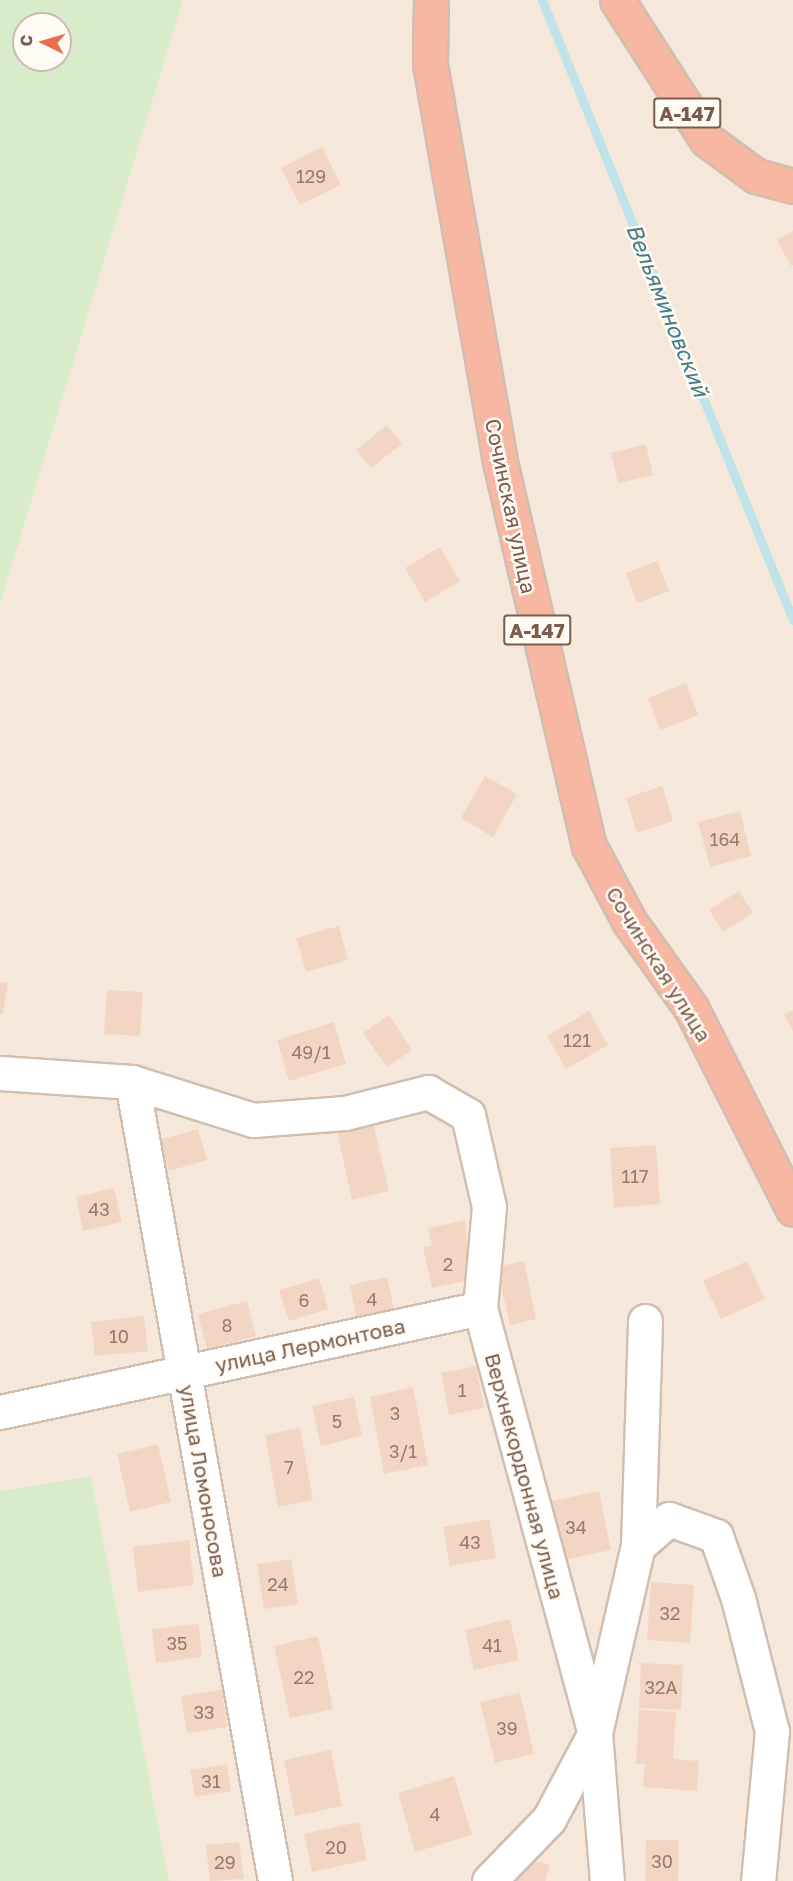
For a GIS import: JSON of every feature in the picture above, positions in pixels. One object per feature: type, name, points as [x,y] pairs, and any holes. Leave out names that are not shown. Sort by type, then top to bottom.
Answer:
[{"type":"highway","name":"Сочинская улица","points":[[431,0],[430,64],[499,457],[589,846],[629,921],[691,1008],[793,1209]]},
{"type":"highway","name":"А-147","points":[[617,0],[707,140],[756,176],[793,186]]},
{"type":"street","points":[[0,1073],[132,1082]]},
{"type":"street","name":"Верхнекордонная улица","points":[[132,1082],[253,1120],[345,1113],[428,1092],[468,1115],[489,1207],[480,1308],[596,1733],[607,1881]]},
{"type":"street","name":"улица Ломоносова","points":[[132,1082],[275,1881]]},
{"type":"street","name":"улица Лермонтова","points":[[0,1412],[480,1308]]},
{"type":"street","points":[[489,1881],[549,1819],[596,1733],[638,1546],[645,1321]]},
{"type":"street","points":[[638,1546],[669,1519],[716,1536],[738,1598],[772,1731],[758,1881]]},
{"type":"shaded area","points":[[183,0],[793,0],[793,1881],[169,1881],[91,1476],[0,1491],[0,605]]},
{"type":"green space","points":[[0,0],[183,0],[0,605]]},
{"type":"green space","points":[[91,1476],[169,1881],[0,1881],[0,1491]]},
{"type":"building","points":[[322,147],[341,185],[300,205],[281,168]]},
{"type":"building","points":[[793,231],[793,265],[791,266],[777,240]]},
{"type":"building","points":[[387,425],[402,444],[371,468],[356,450]]},
{"type":"building","points":[[646,444],[653,475],[618,483],[611,453]]},
{"type":"building","points":[[440,547],[460,581],[425,602],[405,568]]},
{"type":"building","points":[[657,561],[669,591],[637,603],[626,573]]},
{"type":"building","points":[[686,683],[698,715],[660,730],[648,698]]},
{"type":"building","points":[[485,776],[517,794],[493,837],[461,818]]},
{"type":"building","points":[[662,786],[673,821],[637,833],[626,798]]},
{"type":"building","points":[[740,811],[751,856],[710,867],[698,822]]},
{"type":"building","points":[[739,891],[753,913],[723,932],[709,910]]},
{"type":"building","points":[[339,926],[348,960],[306,972],[296,938]]},
{"type":"building","points":[[0,982],[8,983],[3,1014],[0,1014]]},
{"type":"building","points":[[107,990],[143,992],[140,1036],[104,1034]]},
{"type":"building","points":[[793,1010],[793,1031],[784,1015]]},
{"type":"building","points":[[589,1011],[608,1045],[566,1069],[547,1036]]},
{"type":"building","points":[[389,1015],[412,1050],[387,1067],[363,1033]]},
{"type":"building","points":[[334,1022],[346,1064],[289,1081],[277,1040]]},
{"type":"building","points":[[372,1118],[389,1191],[352,1200],[336,1127]]},
{"type":"building","points":[[198,1129],[207,1160],[169,1171],[160,1140]]},
{"type":"building","points":[[656,1145],[660,1204],[614,1208],[610,1148]]},
{"type":"building","points":[[114,1188],[122,1222],[83,1231],[76,1197]]},
{"type":"building","points":[[465,1220],[471,1280],[432,1288],[423,1247],[432,1246],[428,1228]]},
{"type":"building","points":[[524,1261],[536,1319],[510,1325],[497,1267]]},
{"type":"building","points":[[747,1261],[765,1299],[721,1319],[703,1281]]},
{"type":"building","points":[[387,1277],[395,1313],[357,1321],[350,1285]]},
{"type":"building","points":[[319,1278],[328,1309],[289,1321],[279,1290]]},
{"type":"building","points":[[247,1301],[256,1336],[207,1349],[198,1314]]},
{"type":"building","points":[[144,1316],[148,1351],[95,1356],[91,1322]]},
{"type":"building","points":[[476,1366],[484,1408],[449,1415],[441,1373]]},
{"type":"building","points":[[413,1387],[428,1465],[384,1474],[370,1397]]},
{"type":"building","points":[[354,1397],[362,1436],[321,1446],[312,1406]]},
{"type":"building","points":[[300,1428],[313,1500],[278,1507],[265,1435]]},
{"type":"building","points":[[158,1444],[171,1502],[130,1512],[117,1454]]},
{"type":"building","points":[[599,1491],[611,1550],[554,1562],[542,1503]]},
{"type":"building","points":[[489,1519],[496,1558],[450,1566],[443,1527]]},
{"type":"building","points":[[189,1540],[194,1585],[138,1592],[133,1547]]},
{"type":"building","points":[[291,1559],[298,1604],[264,1609],[257,1564]]},
{"type":"building","points":[[651,1582],[694,1585],[690,1643],[647,1640]]},
{"type":"building","points":[[510,1619],[519,1660],[474,1670],[465,1630]]},
{"type":"building","points":[[199,1624],[202,1657],[156,1663],[152,1629]]},
{"type":"building","points":[[318,1636],[333,1709],[290,1718],[274,1646]]},
{"type":"building","points":[[641,1663],[683,1665],[681,1710],[639,1708]]},
{"type":"building","points":[[222,1690],[227,1727],[187,1733],[181,1696]]},
{"type":"building","points":[[520,1693],[534,1754],[495,1763],[480,1702]]},
{"type":"building","points":[[639,1710],[676,1712],[673,1759],[699,1761],[697,1791],[643,1787],[645,1764],[636,1764]]},
{"type":"building","points":[[331,1750],[342,1806],[295,1816],[284,1760]]},
{"type":"building","points":[[227,1764],[231,1791],[195,1797],[190,1770]]},
{"type":"building","points":[[454,1776],[472,1835],[415,1852],[398,1793]]},
{"type":"building","points":[[359,1822],[367,1860],[312,1872],[304,1834]]},
{"type":"building","points":[[646,1840],[679,1840],[678,1881],[645,1881]]},
{"type":"building","points":[[239,1842],[244,1879],[210,1881],[206,1845]]},
{"type":"building","points":[[517,1857],[550,1865],[545,1881],[511,1881]]},
{"type":"waterway","name":"Вельяминовский","points":[[542,0],[793,620]]}]
